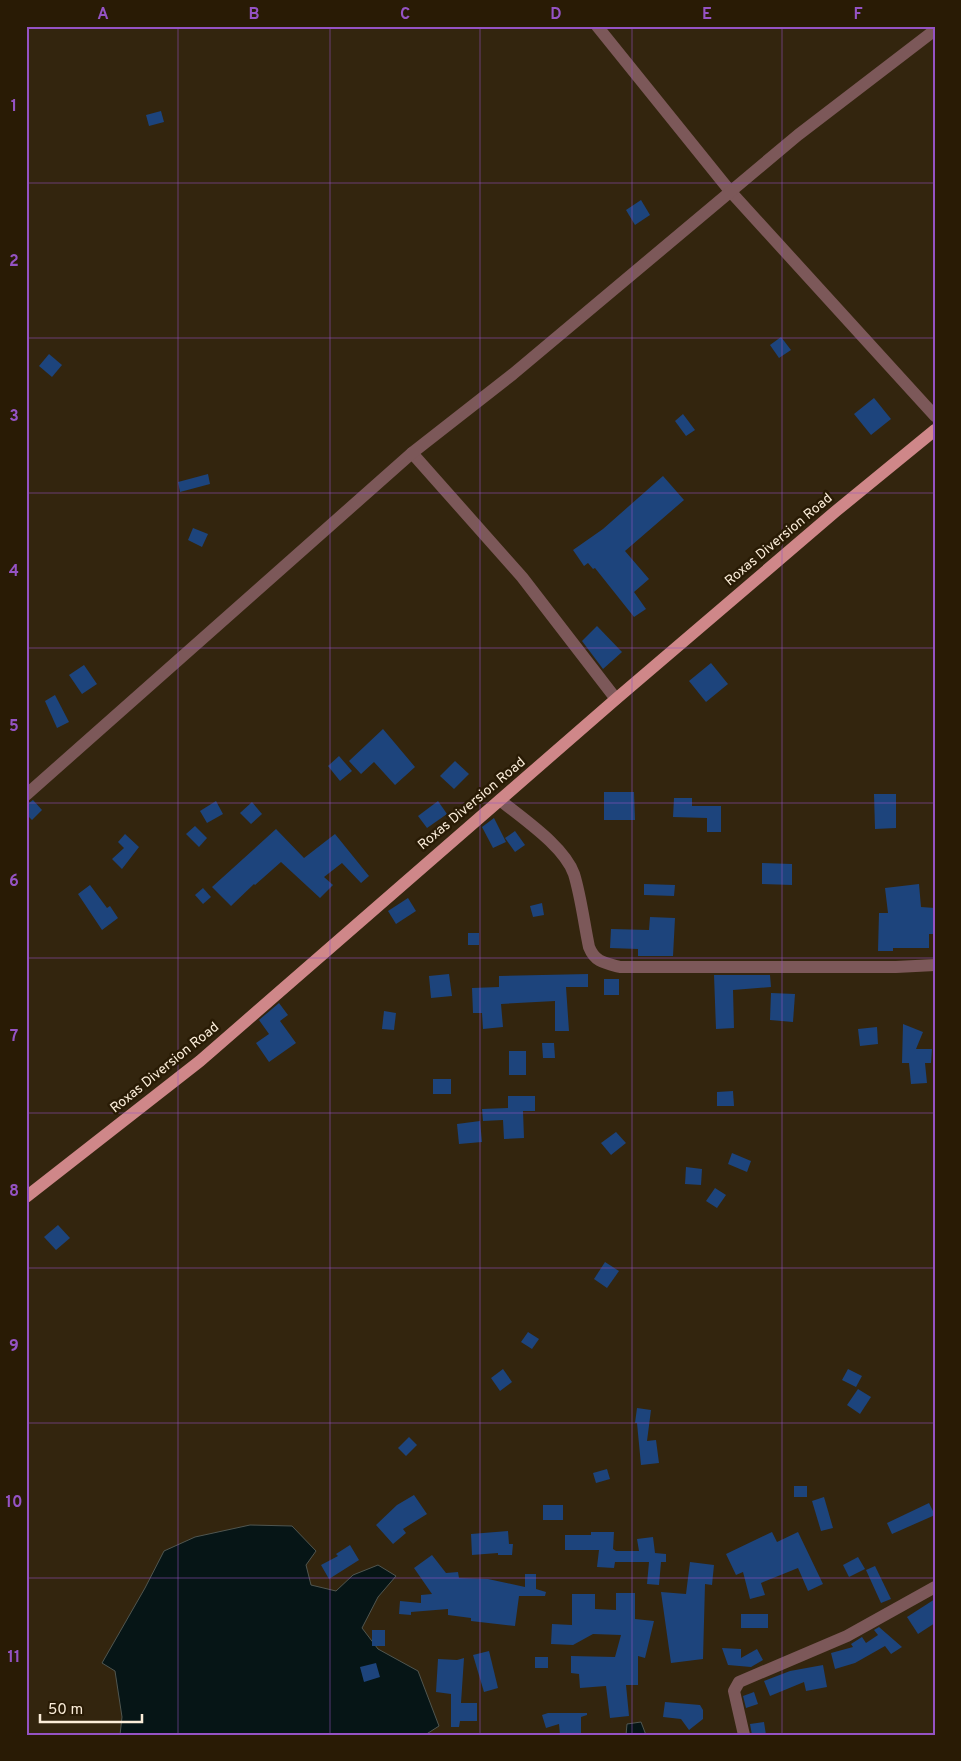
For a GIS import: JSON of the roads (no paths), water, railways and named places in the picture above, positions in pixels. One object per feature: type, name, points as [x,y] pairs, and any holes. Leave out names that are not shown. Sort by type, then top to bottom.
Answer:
[{"type":"main road","name":"Roxas Diversion Road","points":[[26,1198],[200,1061],[616,699],[836,511],[935,430]]},
{"type":"street","points":[[596,26],[730,191],[935,416]]},
{"type":"street","points":[[26,795],[412,452],[513,374],[798,135],[935,30]]},
{"type":"street","points":[[412,452],[522,577],[616,699]]},
{"type":"street","points":[[500,800],[529,824],[567,861],[574,875],[589,947],[594,957],[602,963],[620,967],[896,967],[935,965]]},
{"type":"street","points":[[744,1735],[734,1691],[739,1682],[847,1636],[935,1587]]}]
